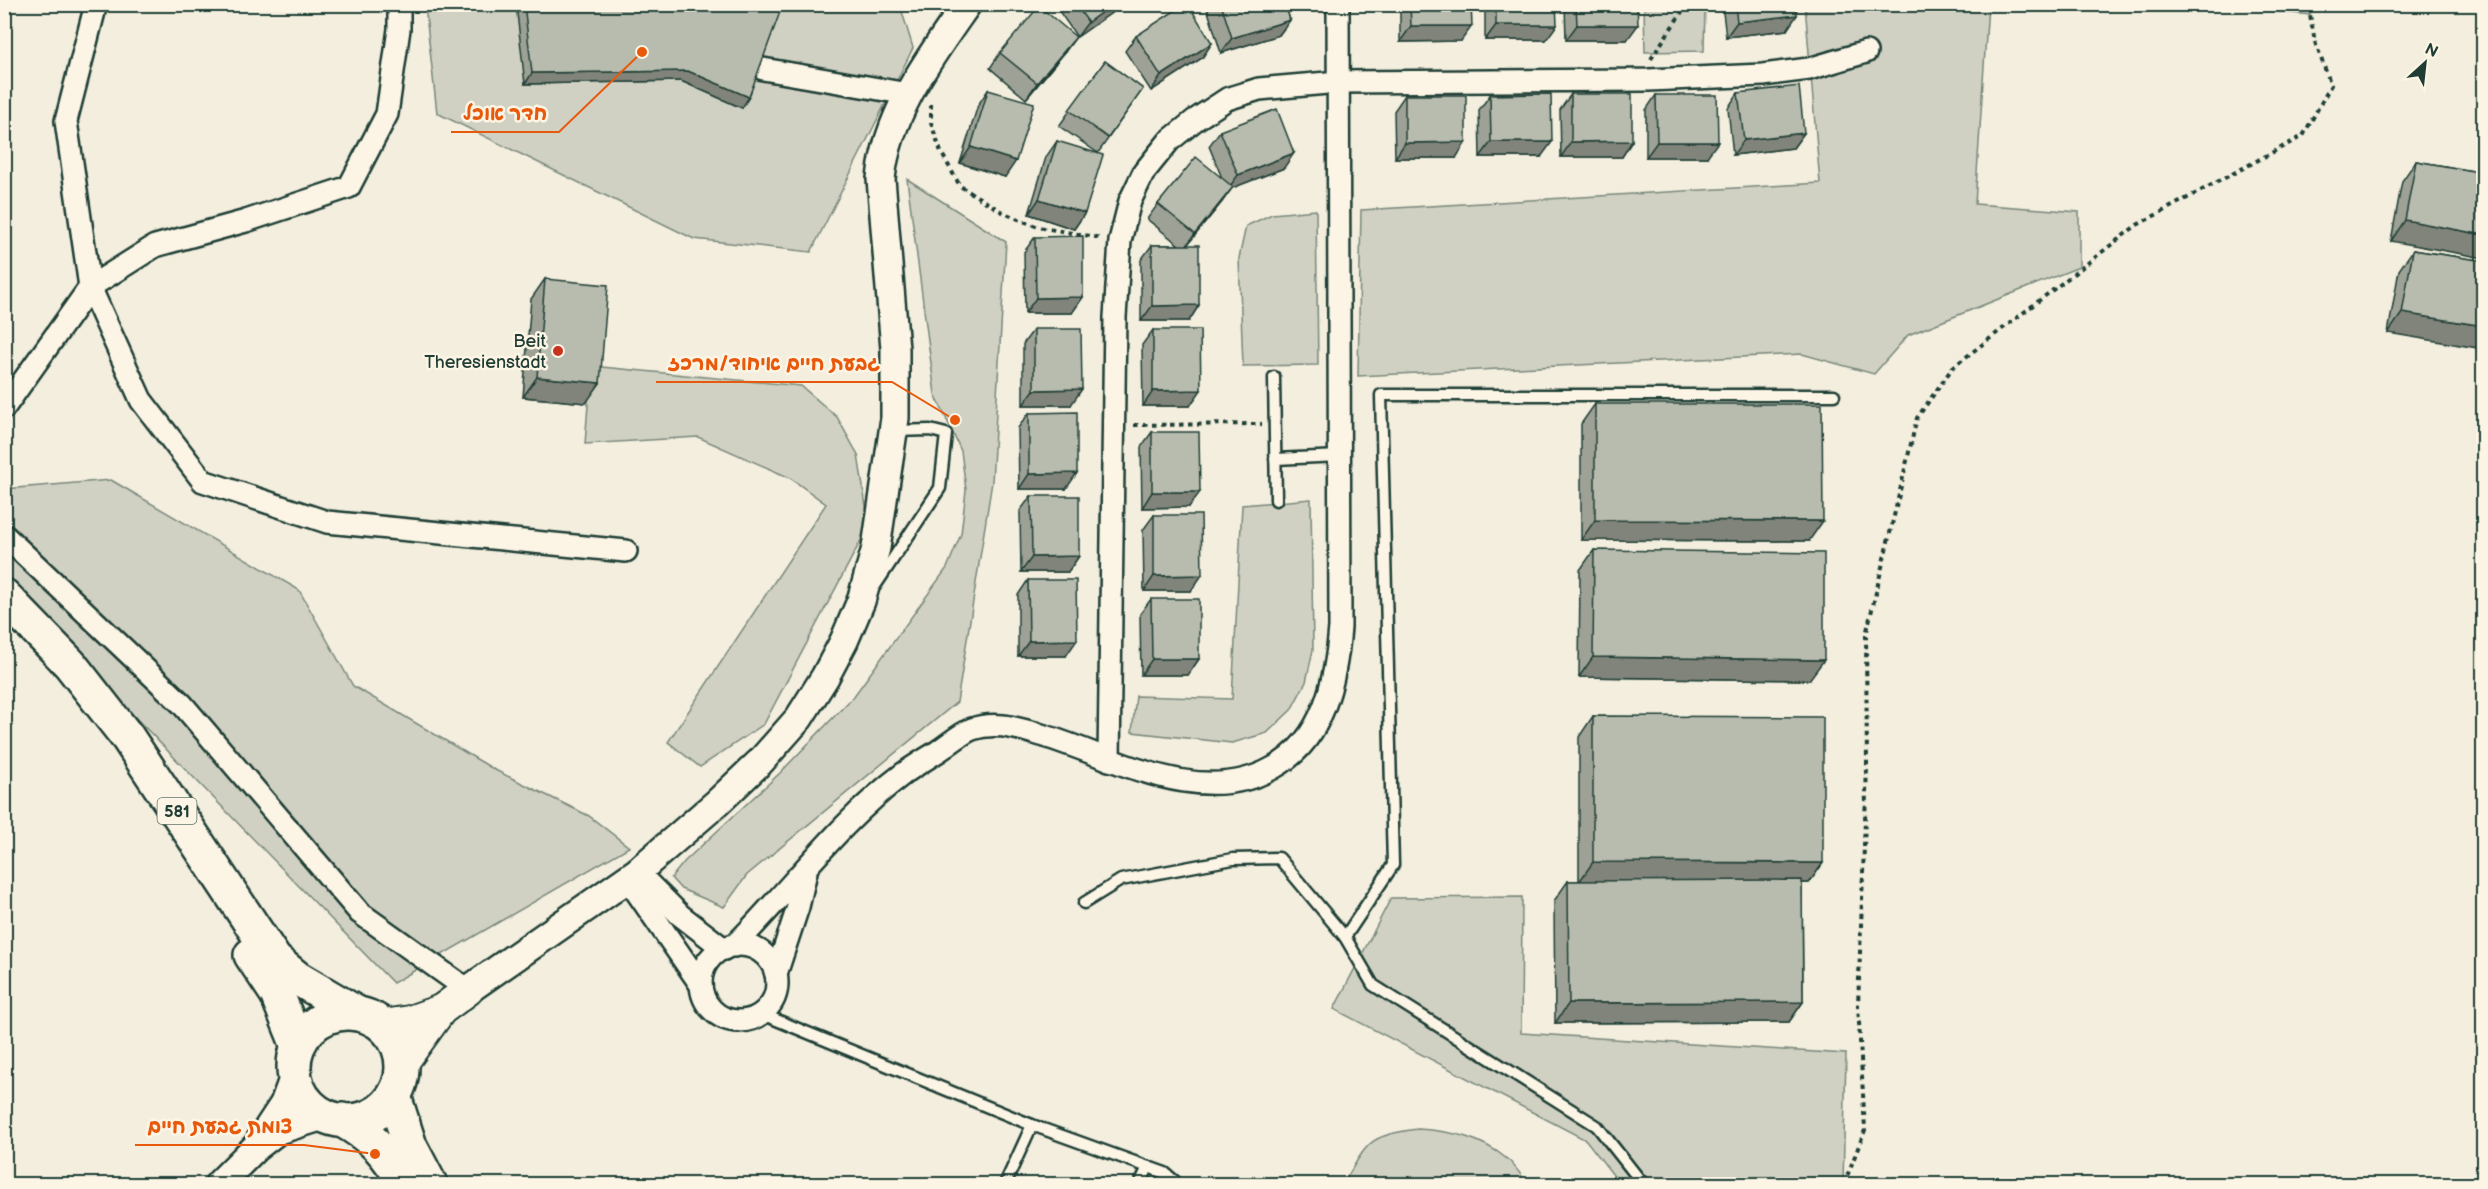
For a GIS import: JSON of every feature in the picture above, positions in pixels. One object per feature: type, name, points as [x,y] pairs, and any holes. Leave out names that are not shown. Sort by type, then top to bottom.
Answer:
[{"type":"main road","name":"581","points":[[4,596],[70,664],[128,738],[275,960],[297,978],[370,1019],[395,1039],[402,1064]]},
{"type":"main road","name":"581","points":[[4,609],[84,707],[143,790],[277,994],[297,1060],[300,1091],[306,1099],[334,1118],[374,1141],[386,1153],[405,1185]]},
{"type":"main road","points":[[297,1060],[308,1031],[322,1020],[340,1013],[370,1019],[410,1021],[441,1010],[468,990]]},
{"type":"main road","points":[[334,1118],[367,1117],[382,1109],[394,1096],[400,1081],[402,1064],[441,1010]]},
{"type":"main road","points":[[394,1096],[410,1146],[430,1185]]},
{"type":"street","points":[[96,4],[66,122],[90,287],[141,400],[203,481],[327,522],[626,551]]},
{"type":"street","points":[[4,408],[90,287],[154,246],[246,221],[349,187],[387,114],[399,29],[399,4]]},
{"type":"street","points":[[4,535],[182,704],[360,913],[468,990],[632,874],[735,786],[799,718],[825,677],[861,601],[876,548],[894,431],[895,349],[881,179],[883,155],[908,94],[967,4]]},
{"type":"street","points":[[701,985],[707,963],[729,947],[807,869],[845,826],[903,774],[971,730],[1001,724],[1063,741],[1109,760],[1187,782],[1215,784],[1232,783],[1265,773],[1287,760],[1306,741],[1321,716],[1337,662],[1340,627],[1338,4]]},
{"type":"street","points":[[1109,760],[1115,317],[1120,241],[1130,201],[1143,172],[1169,141],[1227,99],[1259,88],[1339,82],[1637,80],[1763,75],[1809,69],[1866,52]]},
{"type":"street","points":[[764,69],[908,94]]},
{"type":"street","points":[[632,874],[701,985],[709,1007],[729,1020],[740,1022],[762,1014],[777,993],[776,974],[796,916],[807,869]]},
{"type":"street","points":[[632,874],[680,915],[729,947],[746,946],[756,949],[767,957],[776,974]]},
{"type":"street","points":[[256,1147],[284,1104],[297,1060]]},
{"type":"street","points":[[219,1185],[256,1147],[278,1130],[334,1118]]},
{"type":"lane","points":[[1274,377],[1276,500]]},
{"type":"lane","points":[[1345,937],[1393,865],[1382,395],[1834,395]]},
{"type":"lane","points":[[855,616],[940,488],[946,434],[930,430],[894,431]]},
{"type":"lane","points":[[1275,459],[1340,456]]},
{"type":"lane","points":[[1084,903],[1121,880],[1233,860],[1279,858],[1345,937],[1373,985],[1597,1126],[1643,1185]]},
{"type":"lane","points":[[762,1014],[1032,1125],[1165,1173],[1179,1185]]},
{"type":"lane","points":[[1005,1185],[1032,1125]]},
{"type":"lane","points":[[1140,1185],[1148,1167]]},
{"type":"path","points":[[1637,80],[1687,4]]},
{"type":"path","points":[[1844,1185],[1865,1130],[1858,1005],[1867,768],[1866,635],[1917,418],[1953,367],[2138,225],[2304,136],[2331,85],[2315,42],[2308,4]]},
{"type":"path","points":[[931,59],[932,123],[941,152],[960,186],[1004,213],[1038,226],[1120,241]]},
{"type":"path","points":[[1115,425],[1274,424]]},
{"type":"shaded area","points":[[425,5],[900,5],[913,48],[811,252],[694,239],[437,113]]},
{"type":"shaded area","points":[[1644,5],[1705,5],[1704,51],[1645,52]]},
{"type":"shaded area","points":[[1805,5],[1988,5],[1975,204],[2079,212],[2079,267],[1908,335],[1874,374],[1802,354],[1358,376],[1361,210],[1820,183]]},
{"type":"shaded area","points":[[2214,5],[2310,5],[2310,15]]},
{"type":"shaded area","points":[[907,179],[1006,242],[992,482],[957,702],[747,875],[724,907],[681,889],[671,878],[685,861],[780,773],[854,696],[947,568],[961,534],[966,490],[961,451],[935,394]]},
{"type":"shaded area","points":[[1316,210],[1318,365],[1243,366],[1239,258],[1246,226],[1272,214]]},
{"type":"shaded area","points":[[591,366],[801,386],[837,417],[858,455],[869,525],[764,724],[700,767],[668,742],[826,504],[790,478],[698,437],[585,444]]},
{"type":"shaded area","points":[[111,480],[299,590],[353,686],[495,770],[589,816],[629,847],[393,983],[5,583],[5,489]]},
{"type":"shaded area","points":[[1311,499],[1313,650],[1306,682],[1291,710],[1267,733],[1232,743],[1132,732],[1136,696],[1232,699],[1242,505]]},
{"type":"shaded area","points":[[1522,897],[1521,1033],[1846,1054],[1843,1184],[1620,1184],[1586,1140],[1334,1009],[1391,898]]},
{"type":"shaded area","points":[[1418,1129],[1465,1136],[1487,1145],[1510,1161],[1528,1184],[1343,1184],[1364,1150],[1371,1143],[1388,1134]]},
{"type":"building","points":[[524,4],[761,4],[780,12],[749,97],[688,71],[532,73]]},
{"type":"building","points":[[1075,4],[1113,4],[1088,22]]},
{"type":"building","points":[[1188,4],[1212,43],[1161,76],[1136,36]]},
{"type":"building","points":[[1221,4],[1285,4],[1290,20],[1232,38]]},
{"type":"building","points":[[1410,4],[1471,4],[1472,26],[1411,26]]},
{"type":"building","points":[[1496,4],[1556,4],[1557,25],[1496,25]]},
{"type":"building","points":[[1576,4],[1637,4],[1638,25],[1577,25]]},
{"type":"building","points":[[1735,4],[1796,4],[1797,15],[1737,22]]},
{"type":"building","points":[[1039,6],[1076,37],[1037,83],[1000,53]]},
{"type":"building","points":[[1105,61],[1143,89],[1108,138],[1069,110]]},
{"type":"building","points":[[1799,86],[1804,133],[1744,140],[1738,93]]},
{"type":"building","points":[[988,90],[1034,103],[1016,161],[971,147]]},
{"type":"building","points":[[1551,94],[1552,142],[1491,142],[1490,95]]},
{"type":"building","points":[[1571,94],[1632,94],[1632,141],[1571,142]]},
{"type":"building","points":[[1405,95],[1466,95],[1466,142],[1405,143]]},
{"type":"building","points":[[1656,95],[1717,95],[1718,142],[1657,142]]},
{"type":"building","points":[[1277,109],[1294,153],[1238,175],[1220,131]]},
{"type":"building","points":[[1057,141],[1103,155],[1085,213],[1039,199]]},
{"type":"building","points":[[1196,157],[1233,187],[1195,234],[1158,204]]},
{"type":"building","points":[[2416,161],[2484,173],[2484,235],[2405,220]]},
{"type":"building","points":[[1083,236],[1083,297],[1036,298],[1035,237]]},
{"type":"building","points":[[1152,245],[1199,245],[1199,305],[1152,306]]},
{"type":"building","points":[[2413,250],[2484,261],[2484,326],[2402,313]]},
{"type":"building","name":"Beit Theresienstadt","points":[[545,279],[608,285],[600,383],[537,377]]},
{"type":"building","points":[[1034,329],[1081,329],[1082,389],[1034,390]]},
{"type":"building","points":[[1153,330],[1200,330],[1201,390],[1153,391]]},
{"type":"building","points":[[1595,404],[1822,404],[1823,521],[1595,520]]},
{"type":"building","points":[[1077,412],[1077,473],[1029,474],[1029,413]]},
{"type":"building","points":[[1152,432],[1199,432],[1200,492],[1152,492]]},
{"type":"building","points":[[1031,496],[1079,496],[1079,556],[1032,557]]},
{"type":"building","points":[[1154,515],[1201,515],[1202,575],[1154,576]]},
{"type":"building","points":[[1594,550],[1824,553],[1824,660],[1593,657]]},
{"type":"building","points":[[1028,580],[1076,580],[1077,640],[1029,641]]},
{"type":"building","points":[[1151,599],[1199,599],[1199,659],[1152,659]]},
{"type":"building","points":[[1593,716],[1823,717],[1823,863],[1593,862]]},
{"type":"building","points":[[1802,880],[1803,1002],[1569,1003],[1568,881]]},
{"type":"place","name":"חדר אוכל","points":[[642,52]]},
{"type":"place","name":"Beit Theresienstadt","points":[[558,351]]},
{"type":"place","name":"גבעת חיים איחוד/מרכז","points":[[955,420]]},
{"type":"place","name":"צומת גבעת חיים","points":[[375,1154]]}]
